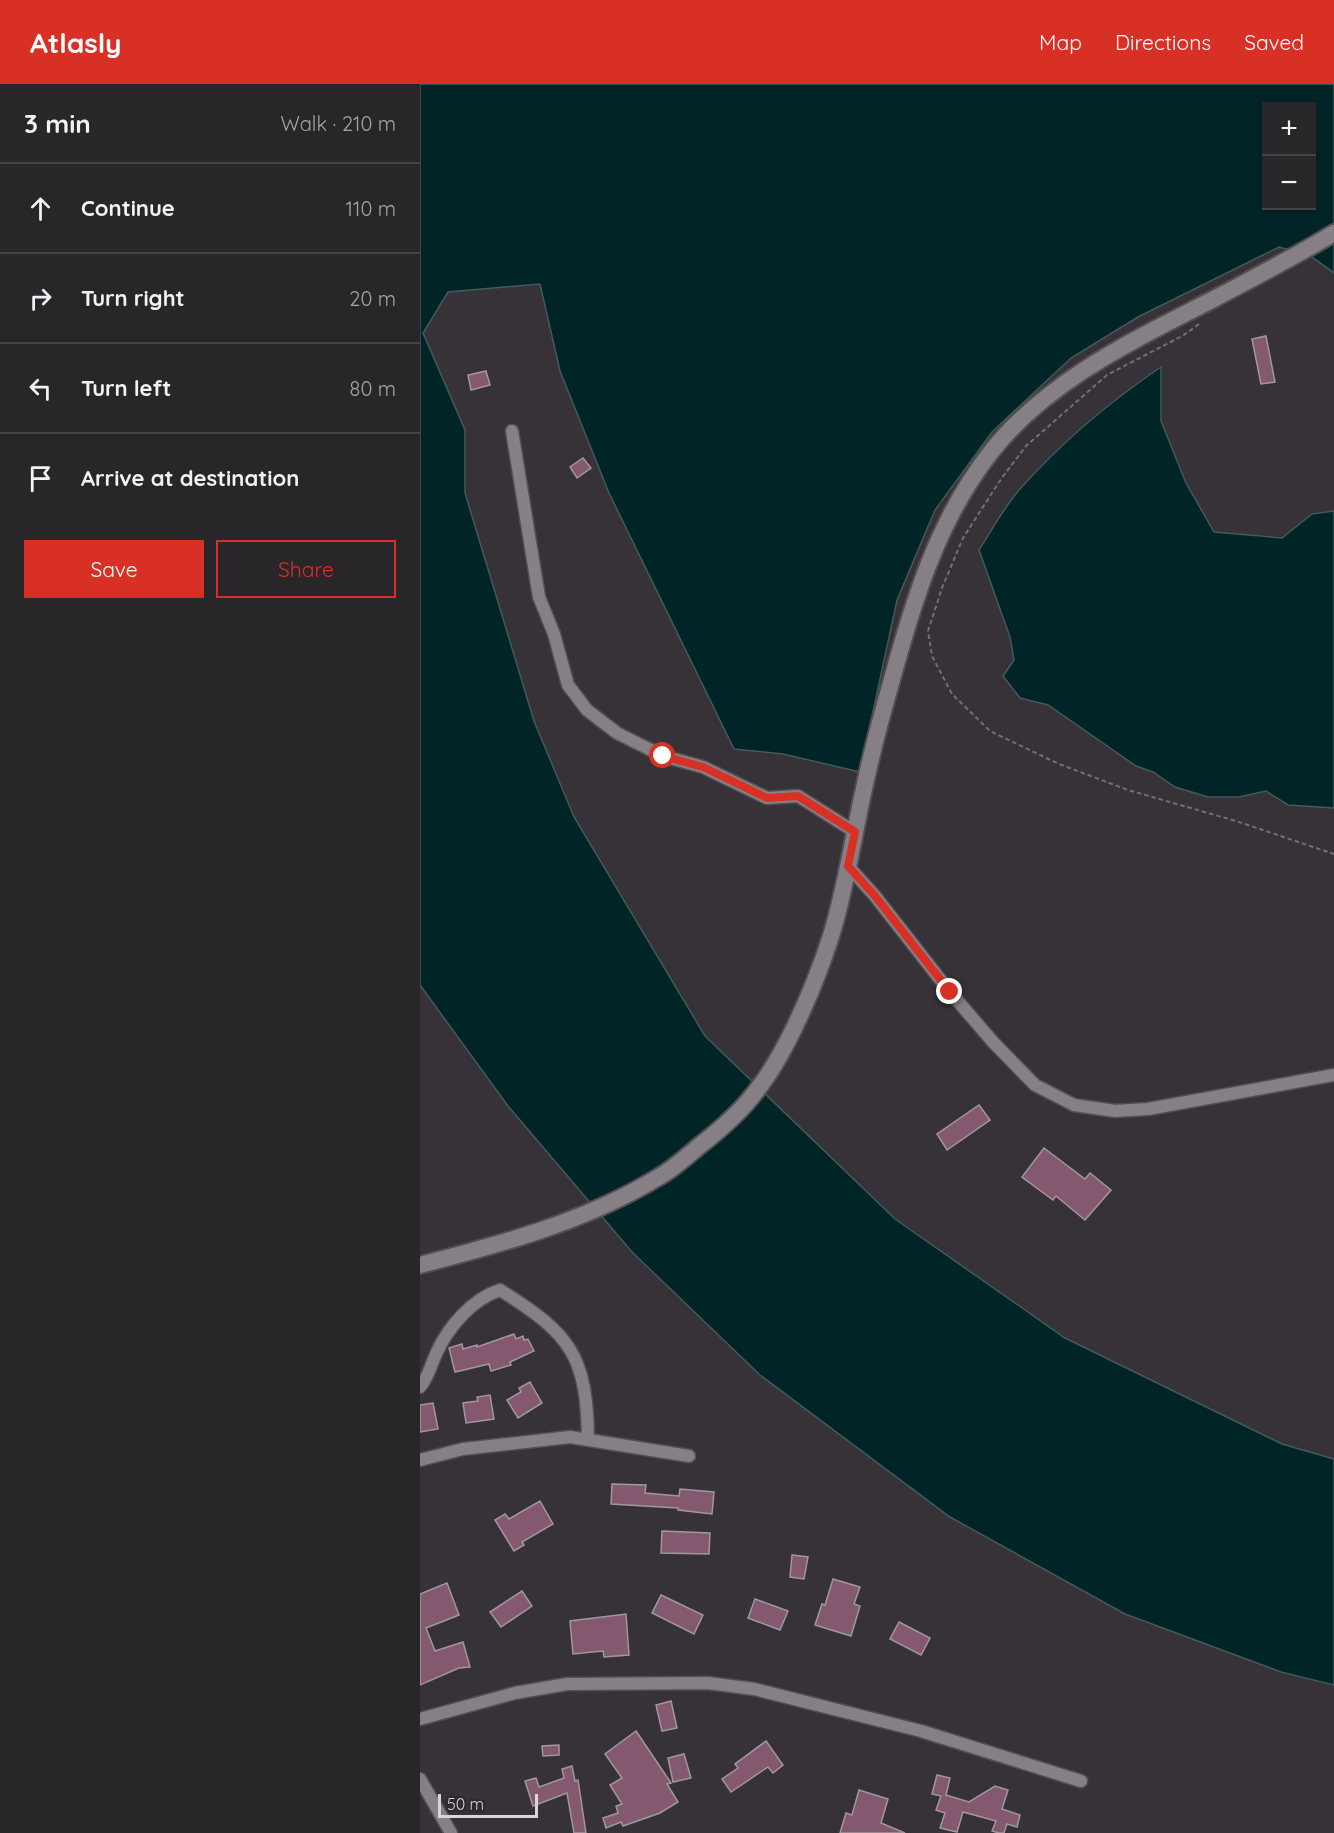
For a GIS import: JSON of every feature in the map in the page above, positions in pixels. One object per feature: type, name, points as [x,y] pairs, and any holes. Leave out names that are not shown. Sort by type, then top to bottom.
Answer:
[{"type":"main road","points":[[420,1265],[517,1239],[618,1199],[660,1177],[725,1126],[758,1090],[806,1002],[831,936],[862,798],[902,639],[936,545],[965,489],[993,450],[1025,417],[1088,367],[1145,334],[1287,261],[1334,233]]},
{"type":"street","points":[[512,431],[539,597],[554,634],[568,685],[587,710],[616,733],[663,756],[703,767],[767,798],[798,796],[855,832]]},
{"type":"street","points":[[848,866],[993,1042],[1035,1085],[1074,1105],[1115,1111],[1149,1109],[1334,1075]]},
{"type":"street","points":[[420,1387],[437,1351],[457,1322],[472,1305],[489,1293],[500,1290],[552,1326],[571,1348],[583,1376],[588,1406],[588,1440]]},
{"type":"street","points":[[420,1460],[474,1448],[570,1437],[689,1455]]},
{"type":"street","points":[[420,1719],[515,1693],[567,1684],[708,1683],[754,1689],[921,1731],[1081,1780]]},
{"type":"street","points":[[420,1779],[451,1833]]},
{"type":"path","points":[[1210,301],[1198,326],[1107,375],[1026,446],[1001,479],[963,538],[927,632],[932,656],[952,694],[990,731],[1059,764],[1128,790],[1236,821],[1334,854]]},
{"type":"water","points":[[420,84],[1334,84],[1334,273],[1309,255],[1279,247],[1138,317],[1071,358],[992,432],[935,510],[897,600],[860,772],[783,754],[734,749],[609,493],[560,371],[540,284],[448,292],[423,333],[465,430],[465,493],[534,721],[574,817],[705,1036],[895,1219],[1065,1338],[1282,1444],[1334,1459],[1334,1685],[1281,1672],[1125,1614],[950,1517],[760,1375],[632,1252],[508,1106],[420,985]]},
{"type":"water","points":[[1161,367],[1161,421],[1186,483],[1214,532],[1282,538],[1312,514],[1334,511],[1334,808],[1288,805],[1266,791],[1239,797],[1208,797],[1175,787],[1153,772],[1136,766],[1048,705],[1020,698],[1003,676],[1014,660],[1010,637],[979,550],[1014,496],[1052,455],[1123,394]]},
{"type":"building","points":[[1266,336],[1275,382],[1261,384],[1252,339]]},
{"type":"building","points":[[486,371],[490,385],[471,390],[468,375]]},
{"type":"building","points":[[583,458],[591,468],[577,478],[570,467]]},
{"type":"building","points":[[979,1105],[990,1120],[947,1150],[937,1134]]},
{"type":"building","points":[[1044,1148],[1085,1179],[1090,1173],[1111,1190],[1085,1220],[1056,1196],[1053,1200],[1022,1177]]},
{"type":"building","points":[[514,1334],[516,1339],[523,1336],[524,1340],[528,1339],[534,1351],[510,1362],[511,1365],[491,1371],[489,1364],[455,1372],[449,1348],[462,1344],[463,1349],[477,1345],[477,1347]]},
{"type":"building","points":[[530,1382],[542,1403],[518,1418],[507,1400],[521,1392],[519,1388]]},
{"type":"building","points":[[490,1395],[494,1419],[466,1423],[463,1403],[478,1401],[477,1397]]},
{"type":"building","points":[[433,1403],[438,1429],[420,1432],[420,1405]]},
{"type":"building","points":[[612,1484],[646,1485],[645,1493],[679,1496],[680,1489],[714,1492],[712,1514],[678,1510],[678,1508],[611,1504]]},
{"type":"building","points":[[540,1501],[553,1524],[522,1542],[524,1545],[514,1551],[495,1520],[505,1514],[509,1519]]},
{"type":"building","points":[[662,1531],[710,1533],[709,1554],[661,1553]]},
{"type":"building","points":[[792,1555],[808,1557],[804,1579],[790,1577]]},
{"type":"building","points":[[833,1579],[860,1587],[854,1604],[860,1606],[851,1636],[815,1625],[822,1604],[825,1605]]},
{"type":"building","points":[[447,1583],[459,1615],[426,1628],[435,1651],[463,1642],[470,1667],[459,1668],[420,1685],[420,1594]]},
{"type":"building","points":[[522,1591],[532,1606],[501,1627],[490,1612]]},
{"type":"building","points":[[661,1595],[703,1615],[694,1634],[652,1613]]},
{"type":"building","points":[[755,1599],[788,1611],[780,1630],[748,1618]]},
{"type":"building","points":[[626,1614],[629,1655],[604,1657],[603,1651],[573,1654],[570,1621]]},
{"type":"building","points":[[899,1622],[930,1638],[921,1655],[890,1639]]},
{"type":"building","points":[[671,1701],[677,1728],[662,1731],[656,1705]]},
{"type":"building","points":[[636,1731],[671,1783],[667,1784],[678,1802],[660,1813],[623,1826],[621,1822],[606,1828],[603,1818],[618,1813],[616,1806],[622,1804],[610,1785],[622,1778],[605,1754]]},
{"type":"building","points":[[766,1741],[783,1765],[773,1773],[768,1767],[731,1792],[722,1779],[738,1768],[735,1764]]},
{"type":"building","points":[[559,1745],[559,1755],[543,1756],[542,1746]]},
{"type":"building","points":[[684,1754],[691,1778],[673,1782],[668,1758]]},
{"type":"building","points":[[572,1766],[575,1781],[578,1780],[586,1833],[574,1833],[567,1793],[533,1806],[525,1781],[536,1778],[539,1787],[564,1778],[562,1769]]},
{"type":"building","points":[[937,1775],[950,1778],[946,1795],[969,1802],[995,1786],[1008,1790],[1002,1809],[1020,1815],[1017,1827],[1007,1824],[1004,1833],[999,1833],[992,1831],[996,1821],[963,1812],[957,1832],[940,1828],[945,1813],[936,1810],[941,1796],[932,1794]]},
{"type":"building","points":[[859,1790],[888,1799],[881,1823],[905,1833],[840,1833],[846,1813],[852,1815]]},
{"type":"route","points":[[663,756],[703,767],[767,798],[798,796],[855,832],[848,866],[875,896],[950,992]]}]
